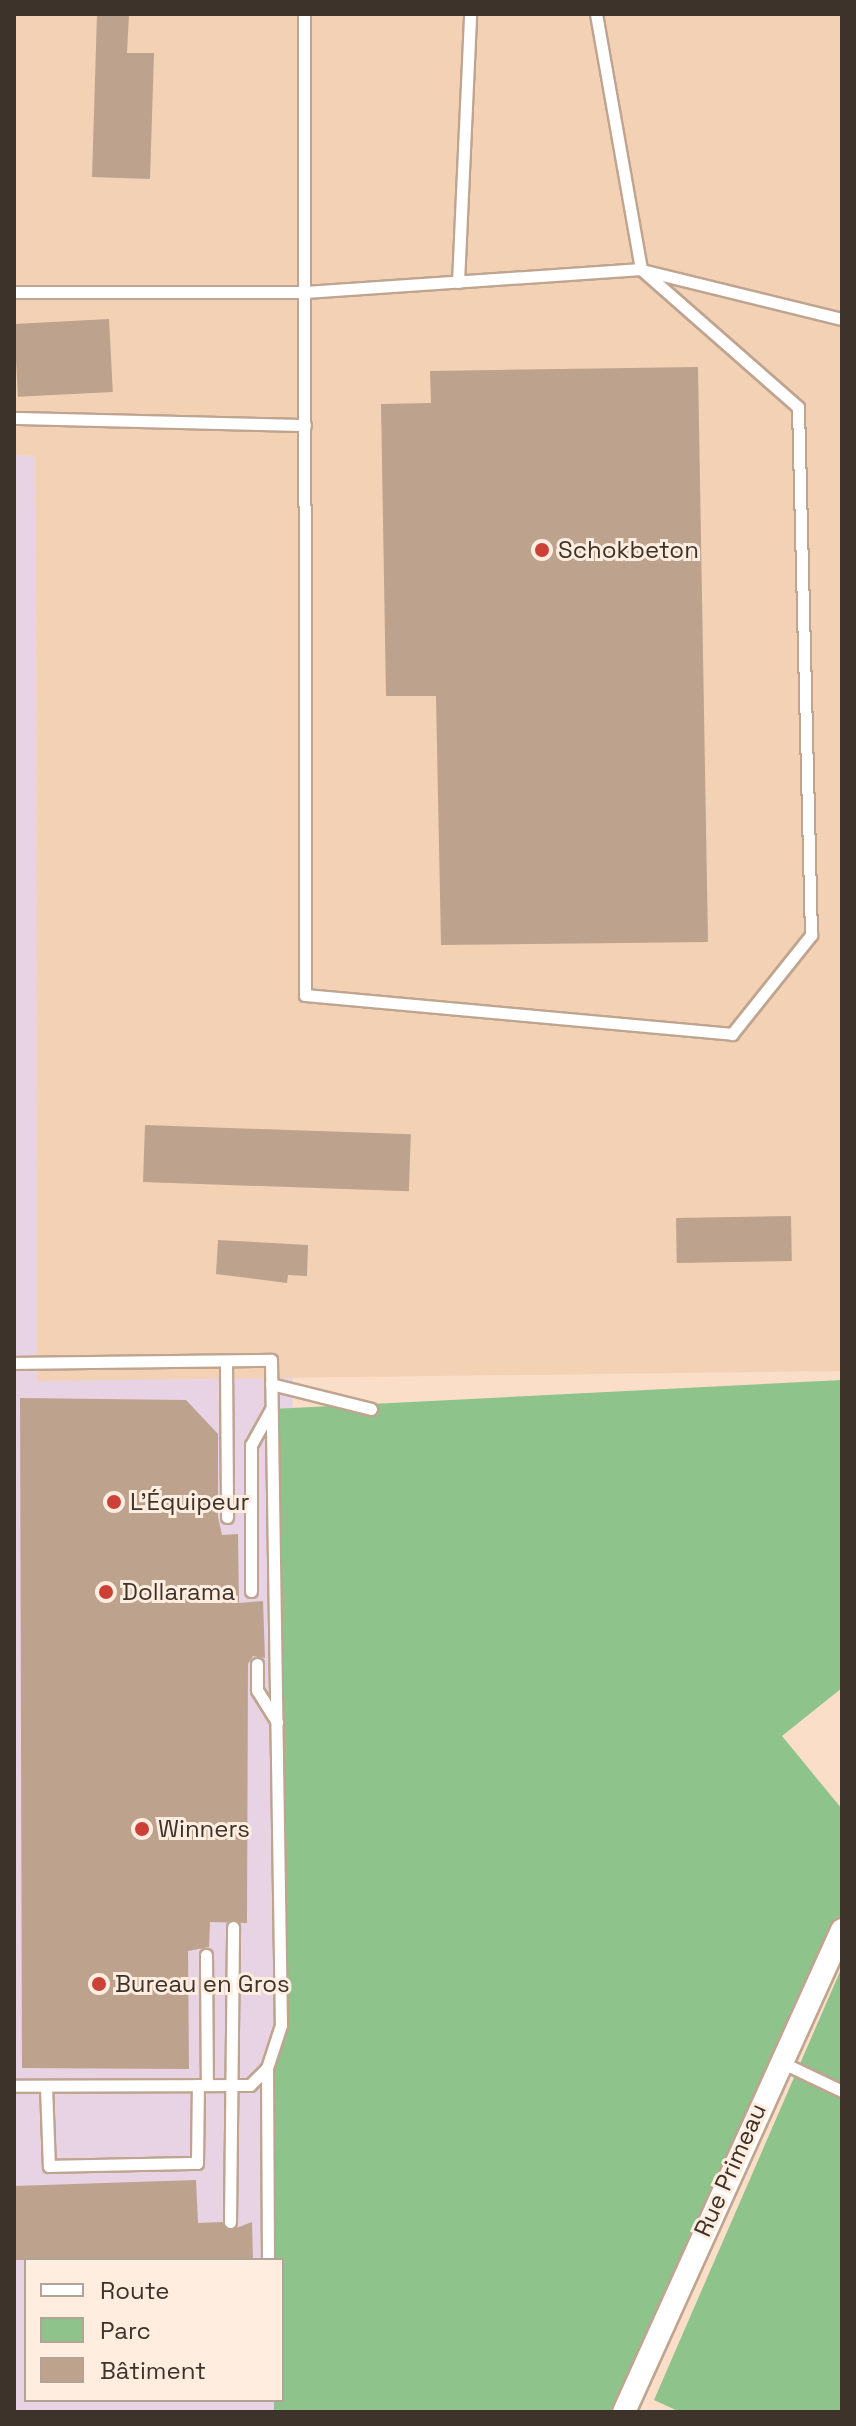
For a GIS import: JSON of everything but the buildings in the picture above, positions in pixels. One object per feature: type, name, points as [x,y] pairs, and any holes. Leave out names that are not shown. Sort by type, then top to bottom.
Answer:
[{"type":"street","name":"Rue Primeau","points":[[624,2412],[778,2061],[842,1930]]},
{"type":"lane","points":[[304,14],[305,995],[732,1034],[811,935],[798,407],[641,269],[596,14]]},
{"type":"lane","points":[[458,282],[470,14]]},
{"type":"lane","points":[[14,292],[305,292],[641,269],[842,319]]},
{"type":"lane","points":[[14,418],[305,425]]},
{"type":"lane","points":[[14,1363],[271,1360],[281,2025],[267,2068],[257,2082],[234,2085],[14,2086]]},
{"type":"lane","points":[[226,1361],[227,1517]]},
{"type":"lane","points":[[271,1384],[371,1409]]},
{"type":"lane","points":[[251,1591],[251,1445],[272,1408]]},
{"type":"lane","points":[[257,1664],[257,1690],[277,1723]]},
{"type":"lane","points":[[230,2222],[234,2085],[233,1927]]},
{"type":"lane","points":[[46,2086],[49,2166],[197,2163],[203,2085],[206,1955]]},
{"type":"lane","points":[[778,2061],[842,2091]]},
{"type":"lane","points":[[267,2068],[268,2257]]},
{"type":"shaded area","points":[[14,14],[842,14],[842,1371],[37,1381],[36,456],[14,455]]},
{"type":"shaded area","points":[[14,455],[36,456],[38,1381],[293,1374],[284,2258],[24,2258],[24,2402],[282,2402],[282,2412],[14,2412]]},
{"type":"green space","points":[[842,1380],[842,1688],[782,1736],[842,1809],[842,1935],[633,2412],[274,2412],[274,2402],[284,2402],[284,2258],[274,2258],[272,1409]]},
{"type":"green space","points":[[842,1967],[842,2412],[680,2412],[654,2400]]},
{"type":"place","name":"Schokbeton","points":[[542,550]]},
{"type":"place","name":"L'Équipeur","points":[[114,1502]]},
{"type":"place","name":"Dollarama","points":[[106,1592]]},
{"type":"place","name":"Winners","points":[[142,1829]]},
{"type":"place","name":"Bureau en Gros","points":[[99,1984]]}]
